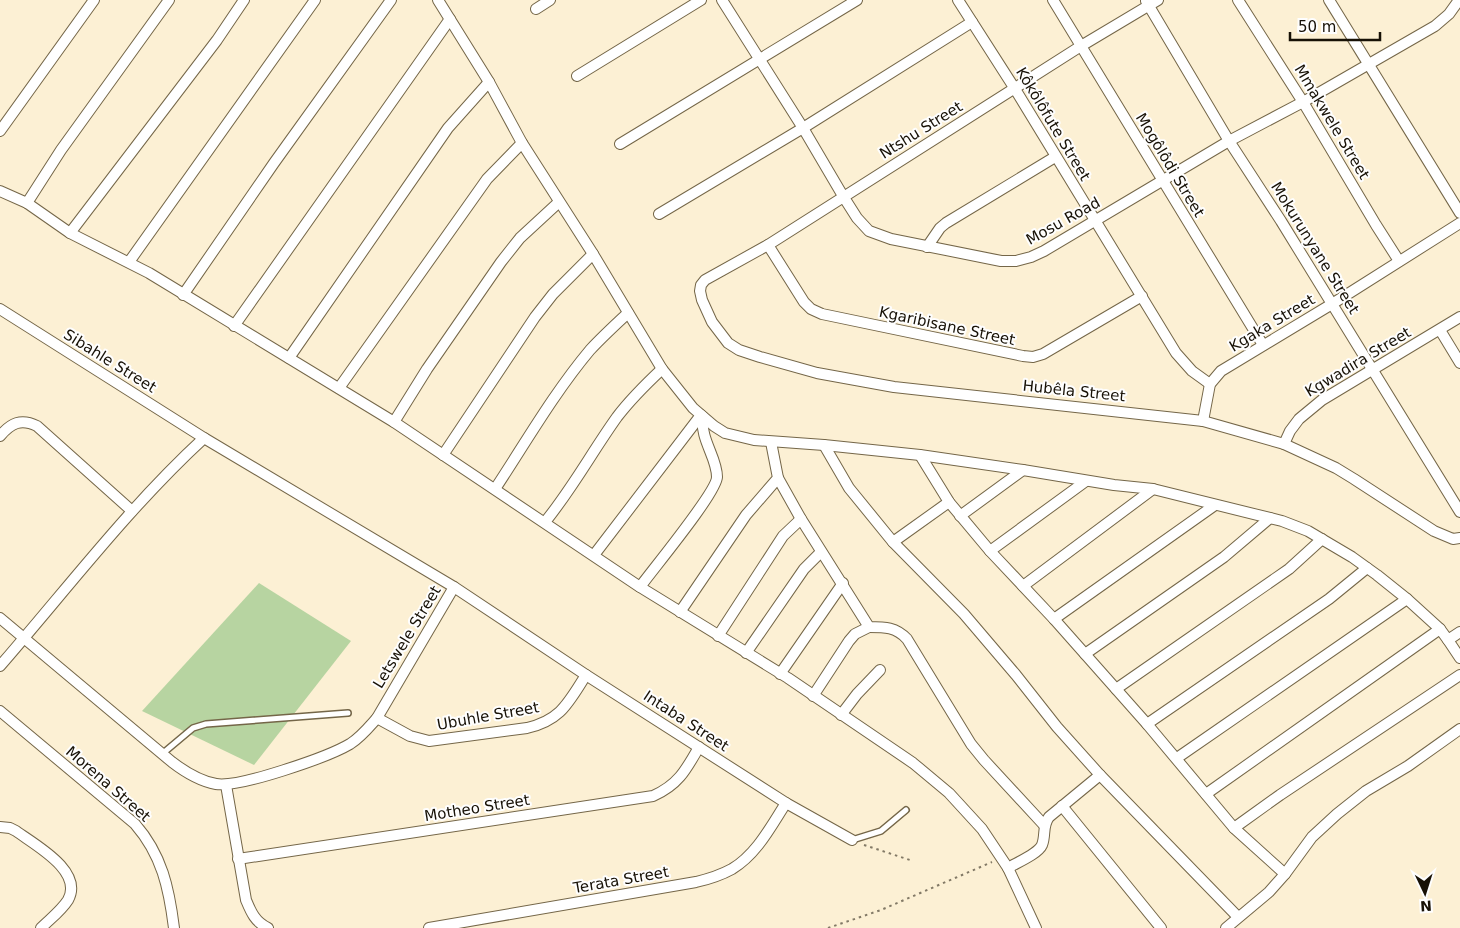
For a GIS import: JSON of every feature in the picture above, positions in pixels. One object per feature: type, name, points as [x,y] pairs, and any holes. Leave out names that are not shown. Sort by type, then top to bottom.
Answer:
[{"type":"street","points":[[0,131],[94,0]]},
{"type":"street","points":[[27,203],[61,150],[168,0]]},
{"type":"street","points":[[70,233],[217,40],[244,0]]},
{"type":"street","points":[[129,262],[316,0]]},
{"type":"street","points":[[183,295],[391,0]]},
{"type":"street","points":[[438,0],[489,82],[522,143],[593,254],[662,369],[682,396],[702,416],[725,433],[771,442],[824,445],[920,455],[1086,481],[1153,489],[1294,525],[1322,539],[1367,568],[1407,599],[1440,630],[1460,658]]},
{"type":"street","points":[[536,9],[550,0]]},
{"type":"street","points":[[577,76],[701,0]]},
{"type":"street","name":"Mosu Road","points":[[722,0],[803,128],[856,218],[870,231],[927,247],[988,259],[1016,261],[1044,251],[1229,141],[1303,102],[1435,26],[1449,14],[1459,0]]},
{"type":"street","points":[[620,144],[857,0]]},
{"type":"street","name":"Kôkôlôfute Street","points":[[958,0],[1015,89],[1183,363],[1210,384]]},
{"type":"street","name":"Mogôlôdi Street","points":[[1053,0],[1263,345]]},
{"type":"street","name":"Mmakwele Street","points":[[1238,0],[1303,102],[1399,261]]},
{"type":"street","points":[[1329,0],[1460,213]]},
{"type":"street","name":"Ntshu Street","points":[[701,285],[713,275],[768,245],[842,196],[1151,2]]},
{"type":"street","name":"Mokurunyane Street","points":[[1151,2],[1229,141],[1460,512]]},
{"type":"street","points":[[234,326],[450,19]]},
{"type":"street","points":[[659,214],[803,128],[972,22]]},
{"type":"street","points":[[289,358],[448,128],[489,82]]},
{"type":"street","points":[[338,388],[487,178],[522,143]]},
{"type":"street","points":[[927,247],[940,228],[946,223],[1055,157]]},
{"type":"street","points":[[0,191],[27,203],[70,233],[129,262],[394,422],[640,586],[780,674],[913,762],[966,810],[982,829],[1008,868],[1036,928]]},
{"type":"street","points":[[394,422],[427,369],[502,262],[520,238],[558,202]]},
{"type":"street","name":"Kgaka Street","points":[[1210,384],[1221,371],[1460,223]]},
{"type":"street","name":"Kgaribisane Street","points":[[768,245],[804,302],[811,309],[822,314],[1017,356],[1033,357],[1043,354],[1142,296]]},
{"type":"street","points":[[443,455],[535,317],[553,294],[593,254]]},
{"type":"street","name":"Hubêla Street","points":[[701,285],[702,300],[712,322],[728,342],[739,350],[817,374],[894,387],[1203,420],[1284,444],[1336,468],[1372,489],[1434,531],[1453,539],[1460,538]]},
{"type":"street","name":"Sibahle Street","points":[[0,309],[204,438]]},
{"type":"street","points":[[495,489],[558,392],[576,368],[592,348],[628,312]]},
{"type":"street","name":"Kgwadira Street","points":[[1284,444],[1290,431],[1304,413],[1322,400],[1460,317]]},
{"type":"street","points":[[1440,330],[1460,363]]},
{"type":"street","points":[[545,522],[562,500],[618,416],[662,369]]},
{"type":"street","points":[[1203,420],[1210,384]]},
{"type":"street","points":[[594,555],[702,416]]},
{"type":"street","points":[[640,586],[697,512],[716,483],[717,473],[704,435],[702,416]]},
{"type":"street","points":[[0,436],[16,422],[30,422],[37,426],[132,511]]},
{"type":"street","points":[[0,666],[132,511],[162,478],[204,438]]},
{"type":"street","name":"Letswele Street","points":[[0,618],[162,754],[189,774],[201,780],[226,785],[254,779],[336,752],[351,744],[365,732],[377,718],[454,587],[204,438]]},
{"type":"street","points":[[771,442],[778,478],[821,552],[869,627]]},
{"type":"street","points":[[824,445],[849,488],[893,542],[964,614],[1057,727],[1100,775],[1238,917]]},
{"type":"street","points":[[920,455],[960,516],[990,551],[1054,619],[1177,758],[1234,828],[1285,874]]},
{"type":"street","points":[[960,516],[1023,470]]},
{"type":"street","points":[[680,612],[746,515],[778,478]]},
{"type":"street","points":[[990,551],[1086,481]]},
{"type":"street","points":[[1023,586],[1153,489]]},
{"type":"street","points":[[893,542],[950,502]]},
{"type":"street","points":[[1054,619],[1215,505]]},
{"type":"street","points":[[1085,654],[1230,553],[1270,518]]},
{"type":"street","points":[[718,636],[783,536],[801,519]]},
{"type":"street","points":[[1116,689],[1282,574],[1322,539]]},
{"type":"street","points":[[746,653],[800,576],[821,552]]},
{"type":"street","points":[[1147,724],[1313,610],[1367,568]]},
{"type":"street","points":[[780,674],[842,583]]},
{"type":"street","name":"Intaba Street","points":[[454,587],[586,675],[786,803],[852,840]]},
{"type":"street","points":[[1177,758],[1407,599]]},
{"type":"street","points":[[813,696],[855,634],[869,627],[895,629],[907,639],[971,744],[1044,825]]},
{"type":"street","points":[[1206,794],[1440,630]]},
{"type":"street","points":[[1448,640],[1460,632]]},
{"type":"street","points":[[841,714],[880,670]]},
{"type":"street","name":"Ubuhle Street","points":[[377,718],[410,736],[429,741],[527,728],[542,724],[557,715],[568,703],[586,675]]},
{"type":"street","points":[[1234,828],[1280,795],[1460,675]]},
{"type":"street","name":"Morena Street","points":[[0,711],[135,824],[146,836],[165,876],[174,928]]},
{"type":"street","points":[[1226,928],[1269,892],[1285,874],[1312,837],[1337,814],[1366,791],[1408,766],[1460,729]]},
{"type":"street","name":"Motheo Street","points":[[238,859],[653,796],[666,790],[684,773],[699,747]]},
{"type":"street","points":[[1008,868],[1040,848],[1043,840],[1044,825],[1049,817],[1100,775]]},
{"type":"street","points":[[226,785],[246,900],[252,914],[260,924],[268,928]]},
{"type":"street","name":"Terata Street","points":[[429,928],[696,882],[717,876],[733,868],[747,857],[760,842],[786,803]]},
{"type":"street","points":[[1062,806],[1140,905],[1161,928]]},
{"type":"street","points":[[0,827],[16,831],[58,862],[69,875],[71,883],[68,899],[41,928]]},
{"type":"lane","points":[[162,754],[193,728],[206,724],[348,714]]},
{"type":"lane","points":[[852,840],[881,831],[906,810]]},
{"type":"path","points":[[852,840],[913,861]]},
{"type":"path","points":[[828,928],[881,910],[1001,858]]},
{"type":"green space","points":[[259,583],[351,641],[254,765],[142,711]]}]
